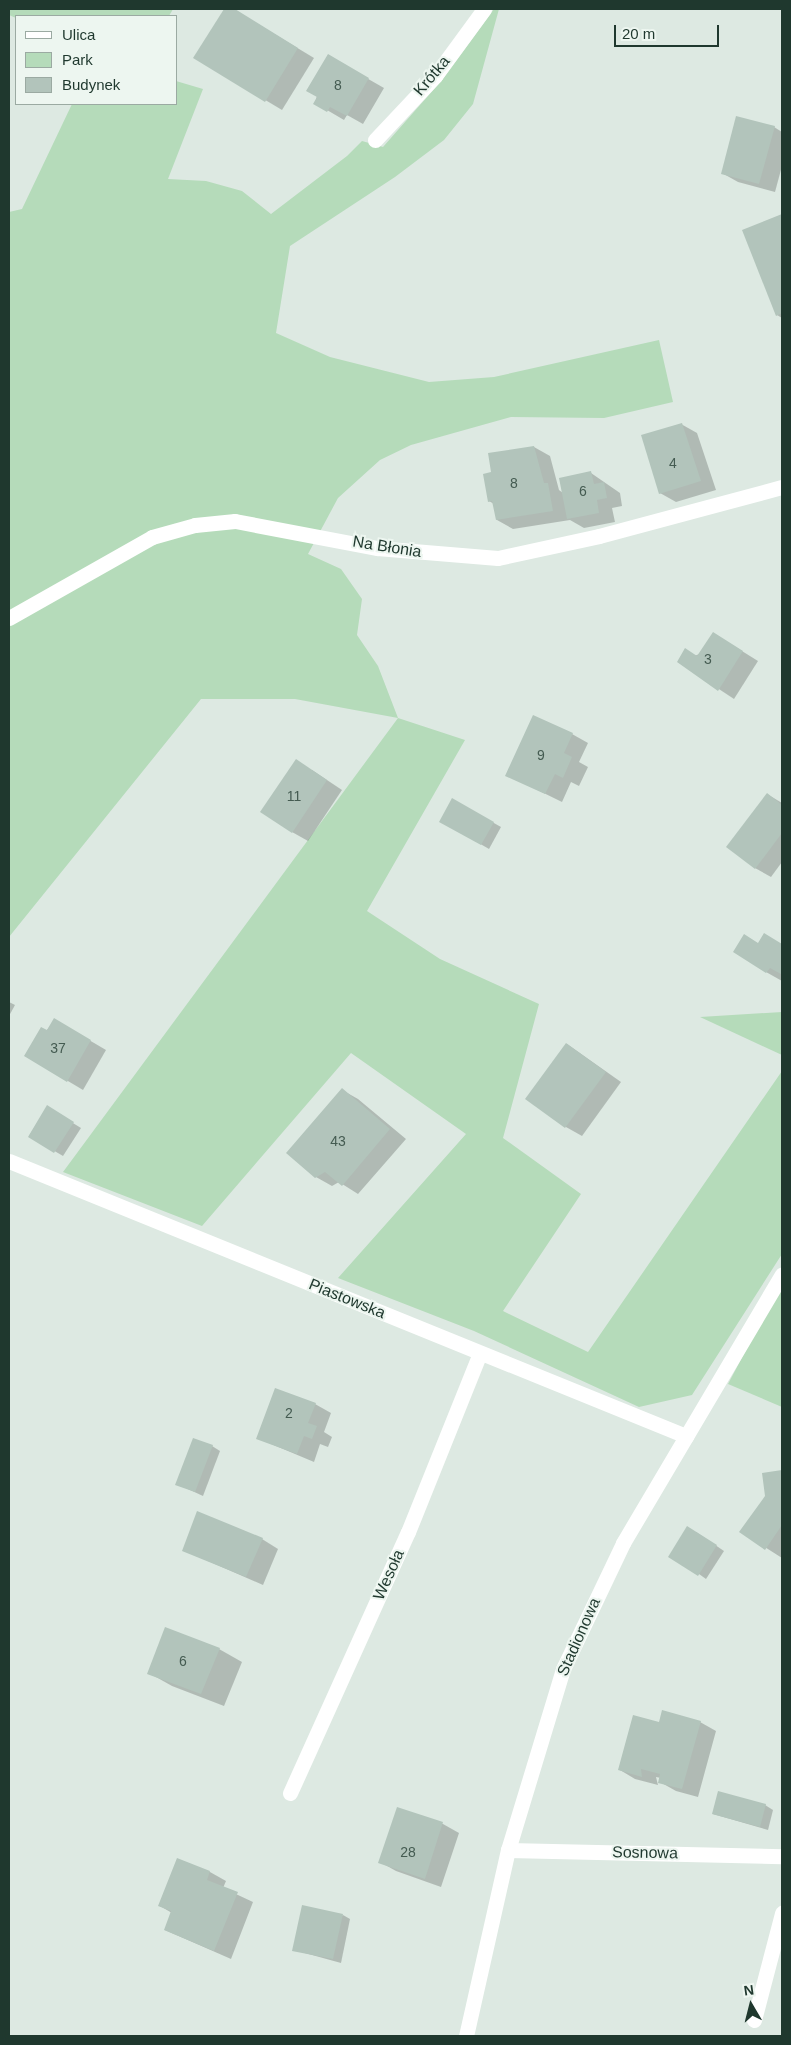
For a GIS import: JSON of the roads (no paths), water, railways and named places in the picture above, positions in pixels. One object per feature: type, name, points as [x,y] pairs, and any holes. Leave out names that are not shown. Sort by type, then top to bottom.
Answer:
[{"type":"street","name":"Krótka","points":[[375,140],[435,76],[484,9]]},
{"type":"street","name":"Na Błonia","points":[[9,618],[152,537],[195,525],[235,521],[377,548],[498,558],[599,536],[782,487]]},
{"type":"street","name":"Piastowska","points":[[9,1161],[686,1436]]},
{"type":"street","name":"Stadionowa","points":[[466,2036],[508,1850],[563,1669],[623,1543],[782,1274]]},
{"type":"street","name":"Wesoła","points":[[290,1793],[408,1532],[480,1353]]},
{"type":"street","name":"Sosnowa","points":[[508,1850],[782,1856]]},
{"type":"street","points":[[754,2020],[782,1913]]}]
